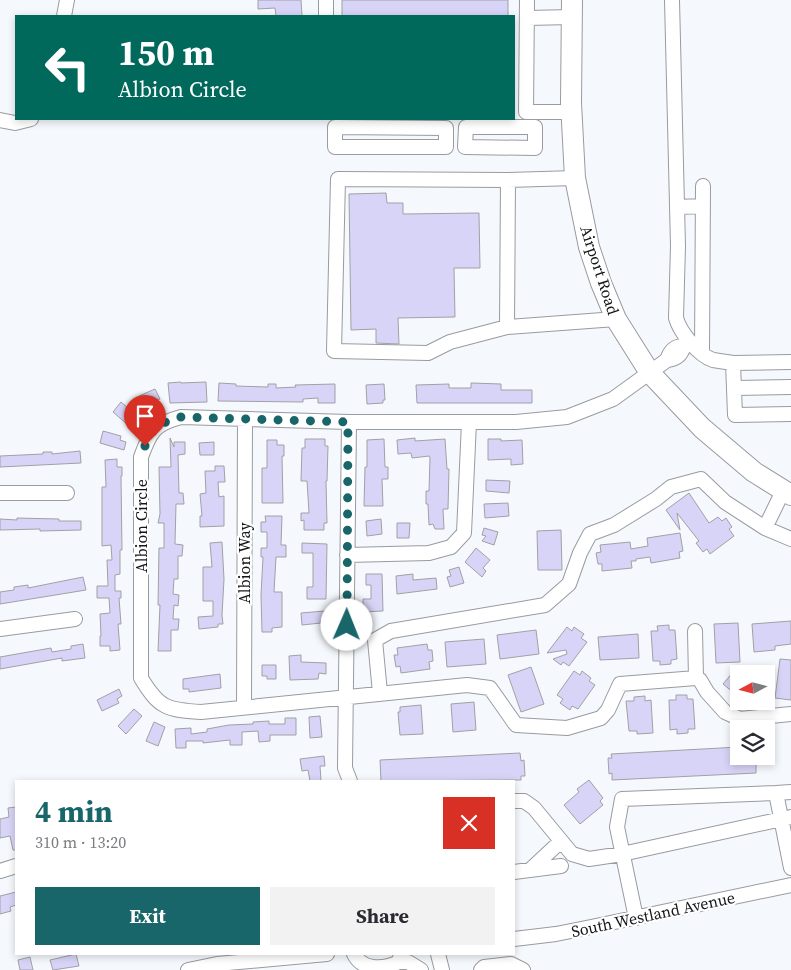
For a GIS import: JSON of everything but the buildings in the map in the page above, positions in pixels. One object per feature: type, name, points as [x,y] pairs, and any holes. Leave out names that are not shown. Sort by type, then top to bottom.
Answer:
[{"type":"highway","name":"Airport Road","points":[[572,9],[572,112],[575,178],[589,247],[601,284],[616,319],[650,373],[702,428],[754,472],[787,493]]},
{"type":"street","points":[[64,15],[67,0]]},
{"type":"street","points":[[326,0],[326,15]]},
{"type":"street","points":[[527,0],[526,112],[572,112]]},
{"type":"street","points":[[672,0],[677,207],[676,318],[679,328],[687,344],[710,359],[733,363],[791,362]]},
{"type":"street","points":[[527,18],[572,9]]},
{"type":"street","points":[[535,112],[535,128],[535,148],[465,147],[466,127],[535,128]]},
{"type":"street","points":[[0,120],[15,122],[26,120]]},
{"type":"street","points":[[326,120],[326,139],[335,139]]},
{"type":"street","points":[[335,127],[446,128],[446,147],[335,147],[335,139],[335,127]]},
{"type":"street","points":[[446,138],[465,138]]},
{"type":"street","points":[[575,178],[508,180],[338,179],[334,350],[428,353],[450,342],[507,327],[616,319]]},
{"type":"street","points":[[507,327],[508,180]]},
{"type":"street","points":[[702,352],[703,186]]},
{"type":"street","points":[[677,207],[703,206]]},
{"type":"street","name":"Albion Circle","points":[[687,344],[682,354],[675,359],[667,360],[613,399],[567,417],[516,422],[348,422],[181,417],[164,422],[149,436],[141,457],[141,678],[153,698],[175,710],[201,712],[467,685],[490,688],[516,725],[567,728],[601,718],[608,710],[620,684],[696,678]]},
{"type":"street","points":[[733,363],[735,415],[791,414]]},
{"type":"street","points":[[734,388],[791,387]]},
{"type":"street","name":"Albion Way","points":[[244,419],[244,707]]},
{"type":"street","points":[[348,422],[345,768],[350,780]]},
{"type":"street","points":[[347,555],[429,553],[451,547],[464,533],[469,422]]},
{"type":"street","points":[[380,693],[375,640],[391,631],[545,605],[569,584],[580,553],[590,534],[614,525],[656,499],[671,487],[701,478],[725,502],[764,528],[791,539]]},
{"type":"street","points":[[0,493],[67,493]]},
{"type":"street","points":[[764,528],[787,493]]},
{"type":"street","points":[[0,629],[75,619]]},
{"type":"street","points":[[695,631],[696,678],[700,680],[707,692],[725,712],[740,718],[791,714]]},
{"type":"street","points":[[636,918],[616,827],[622,798],[791,792]]},
{"type":"street","points":[[776,793],[786,818],[791,868]]},
{"type":"street","points":[[515,801],[524,801],[534,808],[572,854],[589,859],[622,854],[786,818]]},
{"type":"street","points":[[530,870],[561,841]]},
{"type":"street","points":[[0,871],[15,866]]},
{"type":"street","points":[[515,872],[561,866]]},
{"type":"street","name":"South Westland Avenue","points":[[515,939],[556,934],[791,885]]},
{"type":"street","points":[[188,970],[217,964],[318,955]]},
{"type":"street","points":[[354,955],[358,963],[364,968],[372,970],[390,967],[400,958],[421,970]]},
{"type":"street","points":[[438,955],[442,970]]},
{"type":"street","points":[[481,970],[484,967],[511,964],[523,970]]},
{"type":"route","points":[[145,446],[149,436],[164,422],[181,417],[348,422],[347,625]]}]
